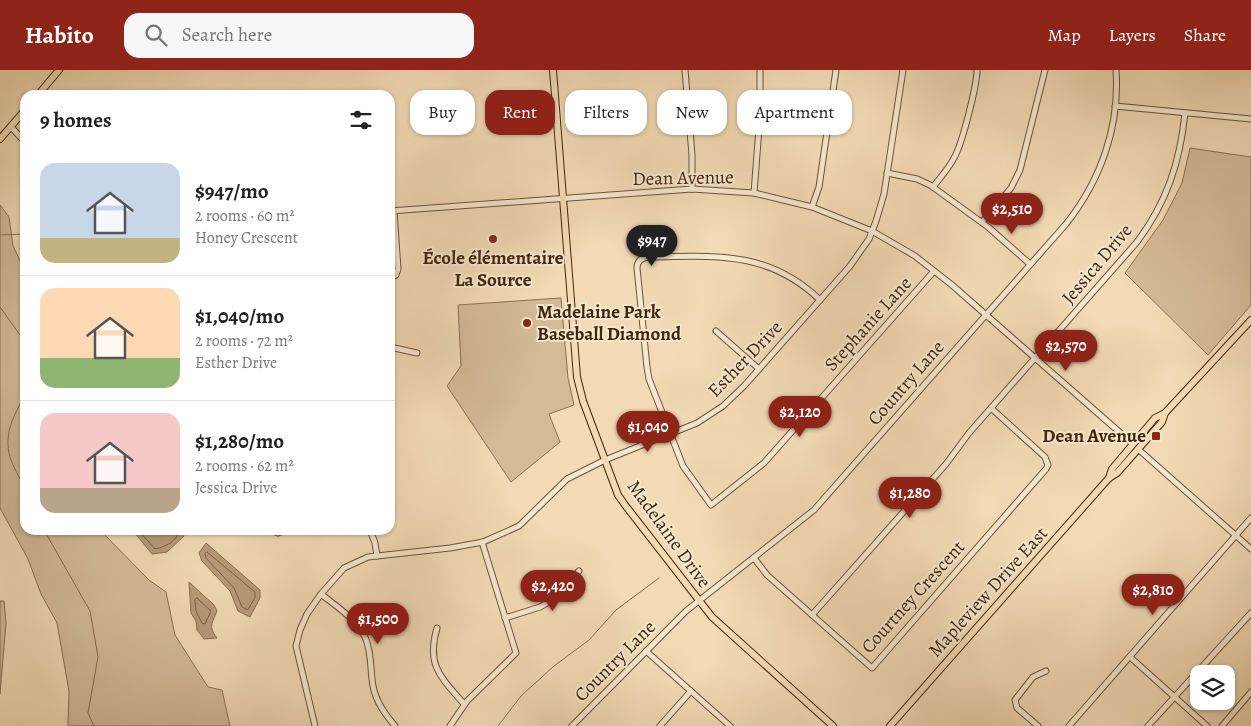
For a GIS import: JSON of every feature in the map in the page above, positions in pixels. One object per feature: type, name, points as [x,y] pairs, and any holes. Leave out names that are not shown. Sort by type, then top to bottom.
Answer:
[{"type":"main road","points":[[42,90],[58,70]]},
{"type":"main road","name":"Madelaine Drive","points":[[553,70],[577,377],[582,401],[622,501],[712,617],[833,726]]},
{"type":"main road","points":[[0,139],[20,116]]},
{"type":"main road","name":"Mapleview Drive East","points":[[890,726],[1109,478],[1117,473],[1136,446],[1162,422],[1165,413],[1251,320]]},
{"type":"street","points":[[685,70],[692,155],[692,188]]},
{"type":"street","points":[[754,194],[760,115],[760,70]]},
{"type":"street","points":[[812,207],[819,187],[836,70]]},
{"type":"street","name":"Esther Drive","points":[[315,726],[296,646],[307,614],[320,594],[344,568],[360,560],[377,556],[450,548],[482,542],[519,526],[566,479],[605,460],[701,420],[734,396],[759,369],[866,245],[882,204],[903,70]]},
{"type":"street","points":[[933,187],[954,158],[959,146],[975,87],[977,70]]},
{"type":"street","points":[[982,222],[1011,188],[1020,170],[1045,70]]},
{"type":"street","name":"Country Lane","points":[[572,726],[682,614],[814,510],[1076,211],[1089,190],[1105,154],[1115,106],[1116,70]]},
{"type":"street","points":[[1115,106],[1251,119]]},
{"type":"street","name":"Jessica Drive","points":[[812,615],[946,464],[968,433],[1132,248],[1151,222],[1163,200],[1175,169],[1181,146],[1185,113]]},
{"type":"street","points":[[11,126],[20,136]]},
{"type":"street","points":[[887,173],[918,179],[933,187],[982,222],[1030,264]]},
{"type":"street","name":"Dean Avenue","points":[[395,211],[692,188],[754,194],[812,207],[872,231],[910,253],[934,271],[1136,446],[1251,549]]},
{"type":"street","points":[[395,240],[398,269],[395,276]]},
{"type":"street","points":[[670,434],[647,370],[637,268],[641,259],[648,257],[716,256],[748,260],[768,266],[787,275],[820,300]]},
{"type":"street","name":"Stephanie Lane","points":[[670,434],[684,470],[712,505],[764,463],[934,271]]},
{"type":"street","points":[[716,331],[759,369]]},
{"type":"street","points":[[395,348],[417,353]]},
{"type":"street","name":"Courtney Crescent","points":[[754,558],[768,577],[872,668],[1044,472],[1048,465],[1045,457],[991,408]]},
{"type":"street","points":[[1070,726],[1251,518]]},
{"type":"street","points":[[372,535],[377,556]]},
{"type":"street","points":[[450,726],[464,704],[516,653],[482,542]]},
{"type":"street","points":[[505,618],[540,607],[549,602],[579,571]]},
{"type":"street","points":[[320,594],[353,621],[363,634],[368,648],[372,685],[376,698],[383,711],[395,726]]},
{"type":"street","points":[[1148,726],[1251,613]]},
{"type":"street","points":[[437,628],[434,650],[436,668],[441,677],[464,704]]},
{"type":"street","points":[[646,651],[730,726]]},
{"type":"street","points":[[1130,657],[1207,726]]},
{"type":"street","points":[[1038,726],[1017,708],[1015,700],[1033,677],[1046,671]]},
{"type":"street","points":[[660,726],[691,691]]},
{"type":"street","points":[[1222,726],[1251,692]]},
{"type":"shaded area","points":[[1190,148],[1251,157],[1251,305],[1208,355],[1125,273],[1163,220],[1182,183]]},
{"type":"shaded area","points":[[0,205],[9,217],[13,246],[20,261],[20,535],[105,535],[149,580],[166,592],[175,635],[208,687],[222,690],[230,726],[68,726],[69,691],[57,623],[41,594],[28,559],[0,508]]},
{"type":"shaded area","points":[[561,298],[568,378],[574,405],[549,414],[560,442],[511,482],[447,386],[461,366],[458,305]]},
{"type":"shaded area","points":[[0,601],[4,601],[6,623],[0,694]]},
{"type":"water","points":[[136,535],[184,535],[167,552],[152,554]]},
{"type":"water","points":[[206,543],[260,590],[260,598],[250,617],[238,611],[230,591],[202,561],[199,553]]},
{"type":"water","points":[[189,582],[214,605],[217,611],[212,622],[212,628],[217,638],[204,639],[197,630],[196,621],[191,613]]},
{"type":"waterway","points":[[0,235],[20,234]]},
{"type":"waterway","points":[[0,307],[20,335]]},
{"type":"waterway","points":[[20,403],[12,421],[8,440],[10,456],[20,478]]},
{"type":"waterway","points":[[47,535],[90,611],[98,657],[88,713],[94,726]]},
{"type":"waterway","points":[[498,726],[521,696],[554,666],[589,640],[616,610],[659,578]]},
{"type":"place","name":"École élémentaire La Source","points":[[493,239]]},
{"type":"place","name":"Madelaine Park Baseball Diamond","points":[[527,323]]},
{"type":"place","name":"Dean Avenue","points":[[1156,436]]}]
